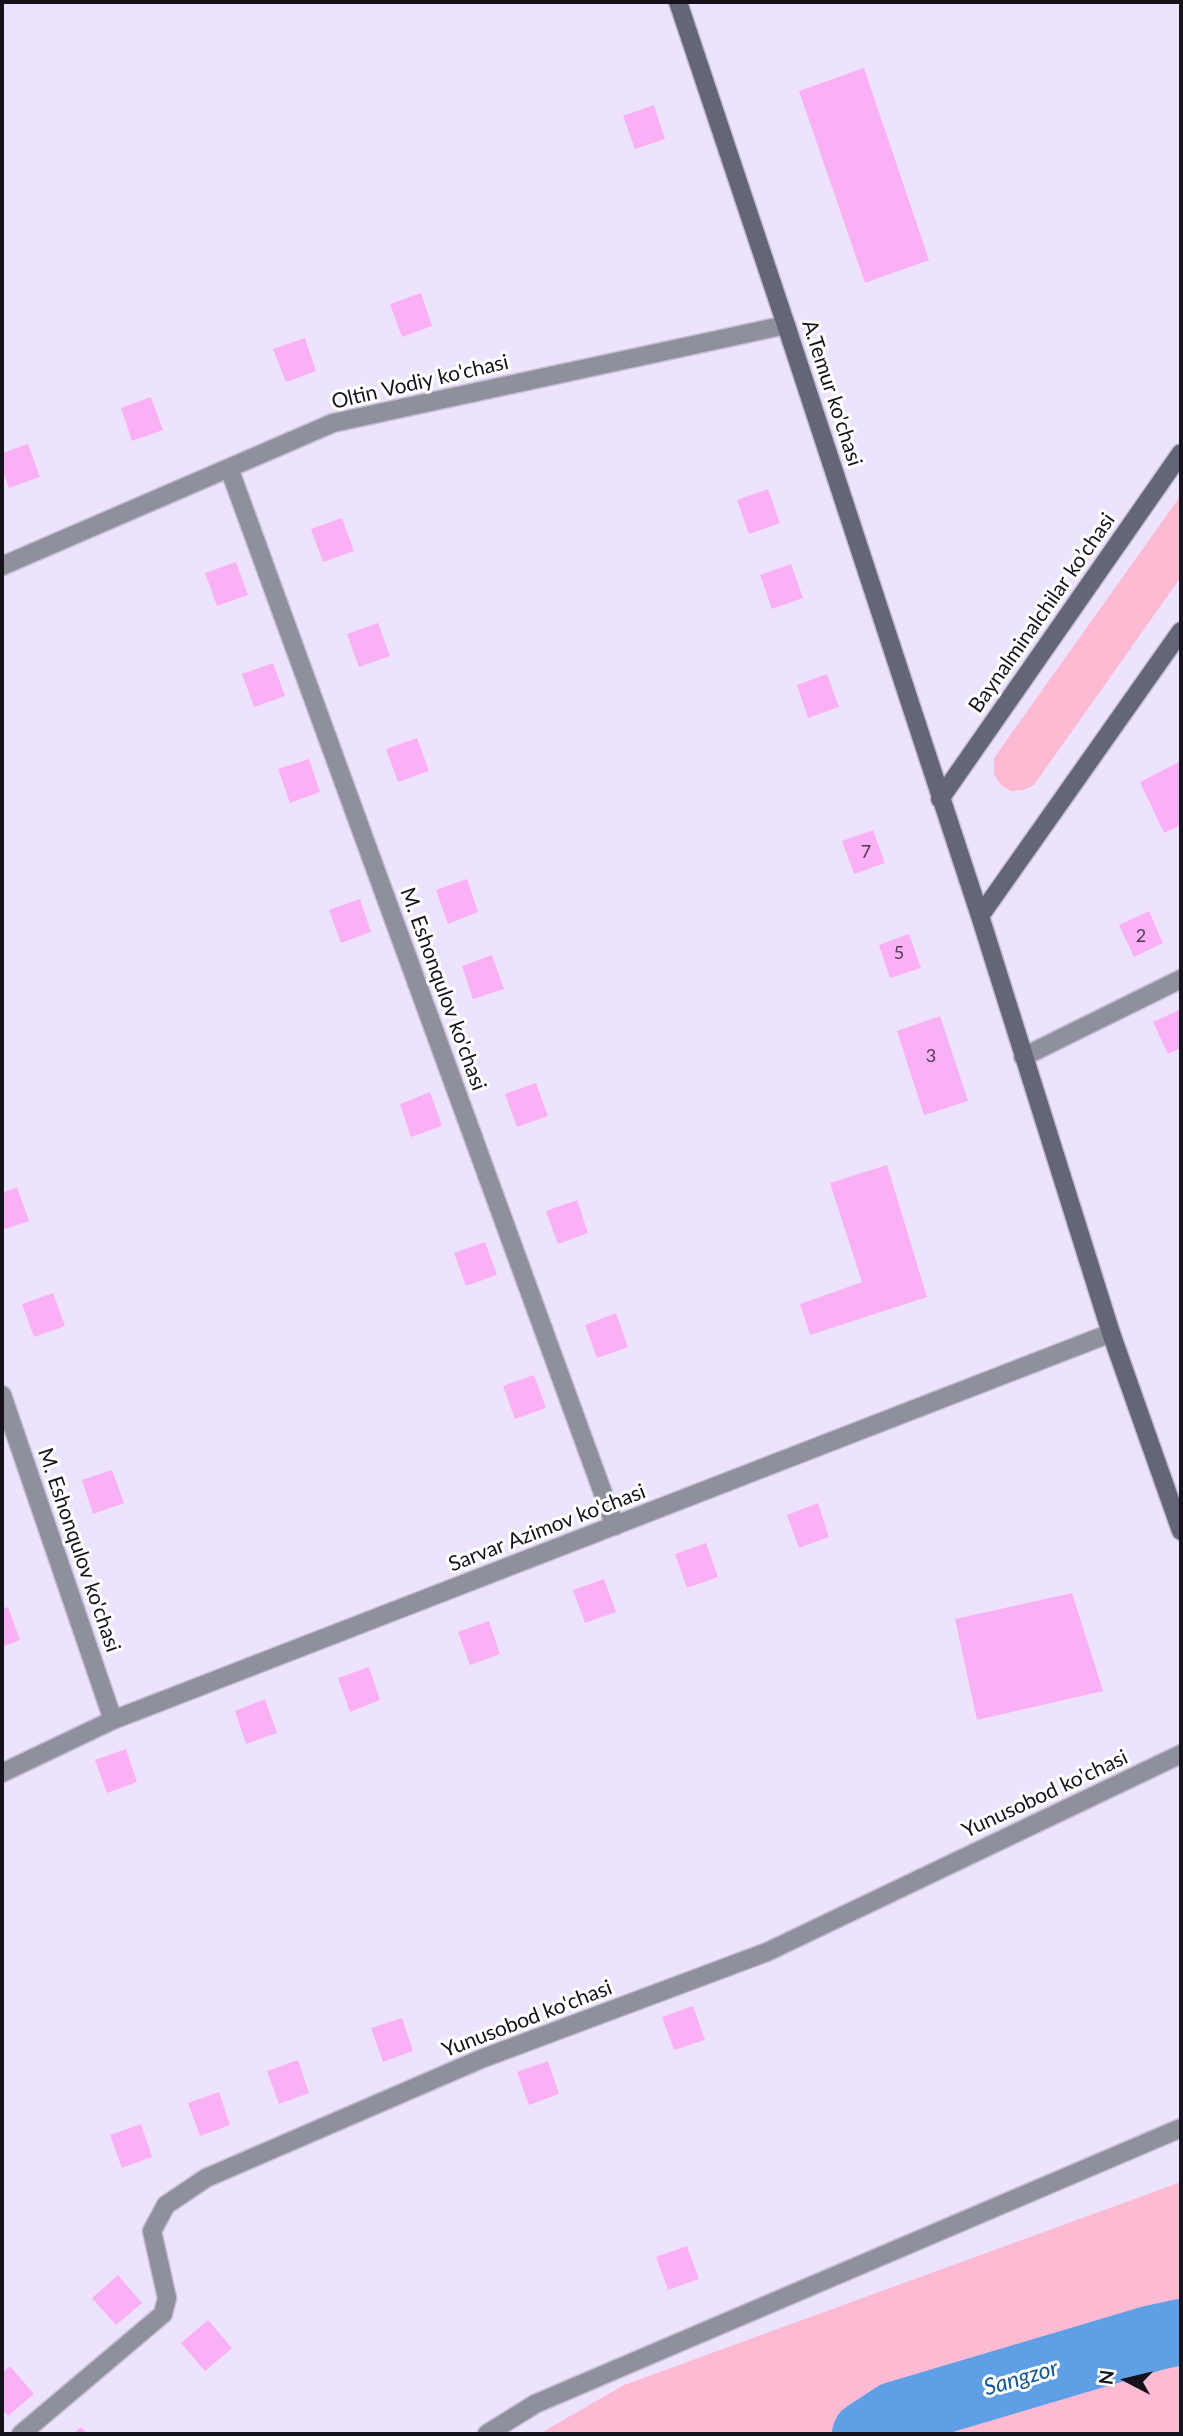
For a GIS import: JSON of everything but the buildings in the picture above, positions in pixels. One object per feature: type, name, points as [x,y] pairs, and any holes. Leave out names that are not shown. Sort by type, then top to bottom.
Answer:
[{"type":"main road","name":"A.Temur ko'chasi","points":[[678,2],[980,916],[1111,1333],[1181,1531]]},
{"type":"main road","name":"Baynalminalchilar ko’chasi","points":[[940,799],[1181,453]]},
{"type":"main road","points":[[980,916],[1181,632]]},
{"type":"street","name":"Oltin Vodiy ko'chasi","points":[[2,566],[333,423],[786,325]]},
{"type":"street","name":"M. Eshonqulov ko'chasi","points":[[229,468],[615,1527]]},
{"type":"street","points":[[1023,1057],[1181,979]]},
{"type":"street","name":"Sarvar Azimov ko'chasi","points":[[2,1773],[113,1720],[1111,1333]]},
{"type":"street","name":"M. Eshonqulov ko'chasi","points":[[2,1395],[113,1720]]},
{"type":"street","name":"Yunusobod ko'chasi","points":[[21,2434],[163,2314],[167,2298],[152,2231],[166,2205],[206,2178],[481,2059],[767,1952],[1181,1754]]},
{"type":"street","points":[[488,2434],[535,2404],[1181,2128]]},
{"type":"shaded area","points":[[1181,495],[1181,577],[1034,785],[1011,791],[1001,785],[994,774],[994,758]]},
{"type":"shaded area","points":[[1181,2182],[1181,2434],[539,2434],[624,2385]]},
{"type":"waterway","name":"Sangzor","points":[[865,2434],[894,2415],[1181,2332]]}]
